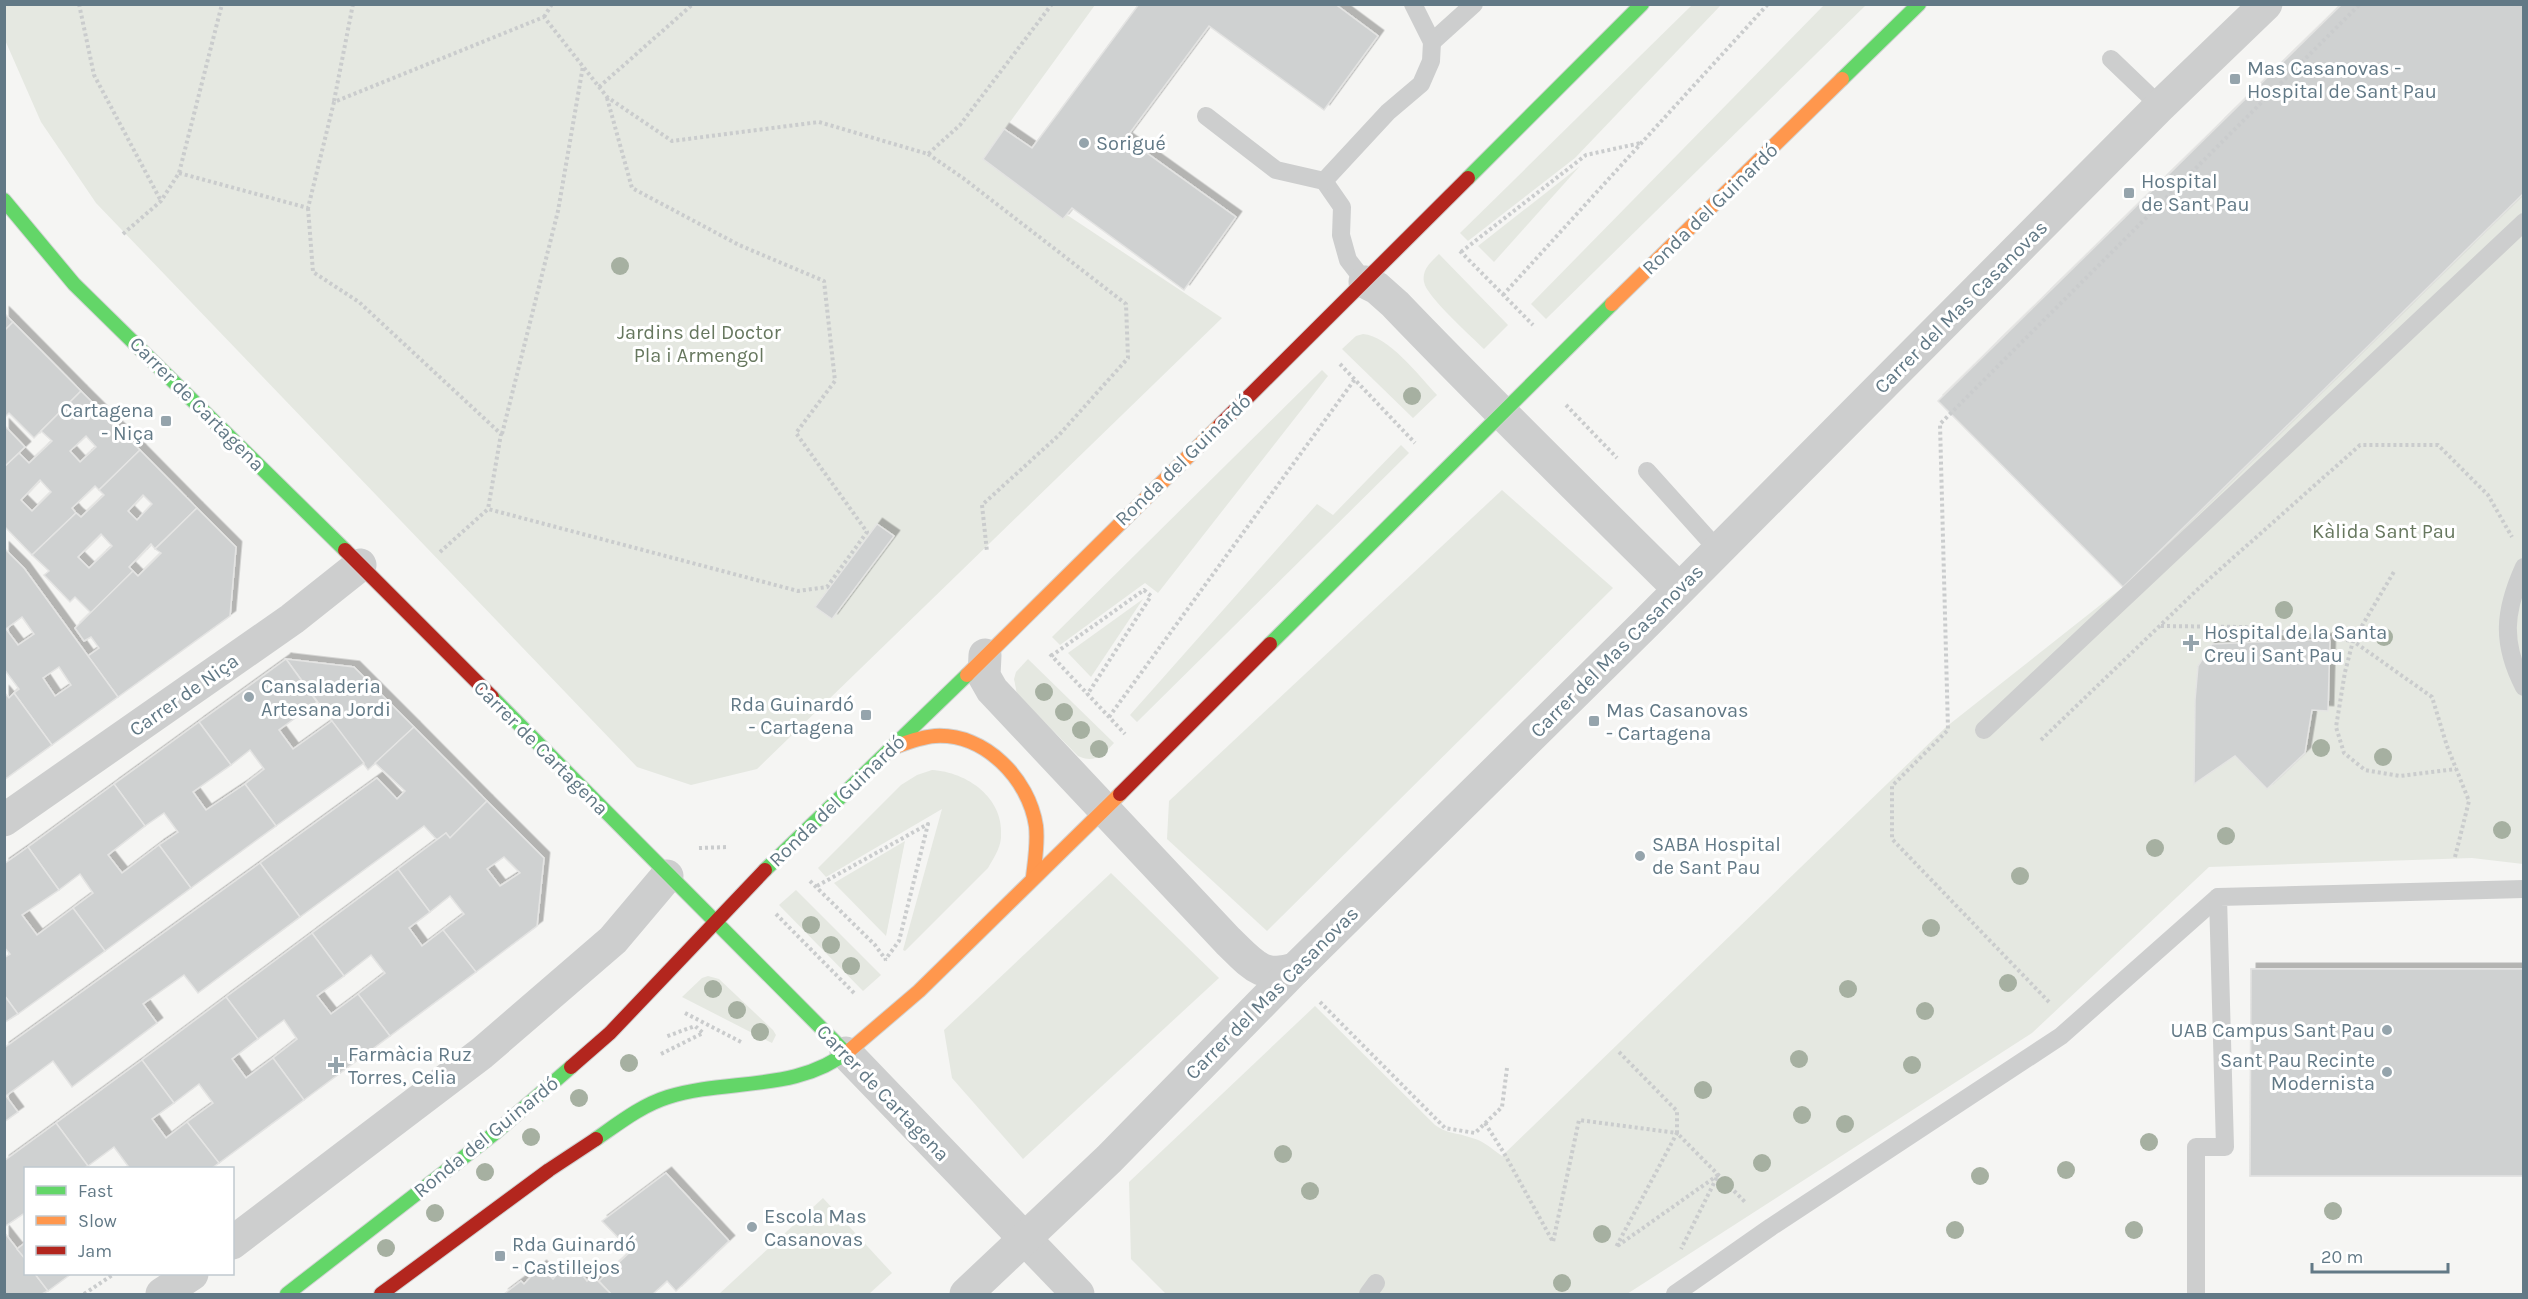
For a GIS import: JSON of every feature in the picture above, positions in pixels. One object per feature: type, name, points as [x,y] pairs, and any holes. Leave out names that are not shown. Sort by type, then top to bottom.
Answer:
[{"type":"main road","name":"Ronda del Guinardó","points":[[286,1294],[495,1133],[610,1033],[666,975],[713,921],[894,747],[1365,282],[1642,4]]},
{"type":"main road","name":"Ronda del Guinardó","points":[[381,1294],[549,1170],[639,1110],[668,1097],[689,1092],[775,1082],[816,1068],[846,1053],[919,992],[1500,413],[1919,4]]},
{"type":"main road","name":"Carrer de Cartagena","points":[[4,200],[74,284],[360,565],[667,876],[846,1053]]},
{"type":"main road","points":[[894,747],[920,737],[944,736],[973,742],[1000,759],[1022,785],[1034,816],[1038,846],[1033,877]]},
{"type":"street","name":"Carrer del Mas Casanovas","points":[[966,1294],[1109,1159],[1295,969],[1675,594],[2160,106],[2266,4]]},
{"type":"street","points":[[1365,282],[1377,288],[1395,304],[1500,413],[1671,580],[1675,594]]},
{"type":"street","name":"Carrer de Niça","points":[[4,820],[292,619],[360,565]]},
{"type":"street","points":[[986,655],[984,676],[992,690],[1251,963],[1264,972],[1280,974],[1295,969]]},
{"type":"street","points":[[234,1241],[482,1053],[613,940],[667,876]]},
{"type":"street","name":"Carrer de Cartagena","points":[[846,1053],[1078,1294]]},
{"type":"street","points":[[162,1294],[190,1275]]},
{"type":"lane","points":[[1324,181],[1388,112],[1421,84],[1431,61],[1432,42],[1413,4]]},
{"type":"lane","points":[[1432,42],[1474,4]]},
{"type":"lane","points":[[2110,58],[2160,106]]},
{"type":"lane","points":[[1206,116],[1276,170],[1324,181],[1342,207],[1341,235],[1348,260],[1365,282]]},
{"type":"lane","points":[[1984,730],[2523,222]]},
{"type":"lane","points":[[1647,471],[1718,550]]},
{"type":"lane","points":[[2523,567],[2511,594],[2506,635],[2523,687]]},
{"type":"lane","points":[[1675,1294],[1771,1227],[2061,1036],[2218,897],[2523,889]]},
{"type":"lane","points":[[2196,1294],[2196,1147],[2224,1147],[2218,897]]},
{"type":"path","points":[[79,4],[94,75],[161,201]]},
{"type":"path","points":[[123,234],[161,201],[179,173],[222,4]]},
{"type":"path","points":[[353,4],[308,208],[314,272],[359,302],[501,434]]},
{"type":"path","points":[[333,102],[544,17],[552,4]]},
{"type":"path","points":[[599,87],[693,4]]},
{"type":"path","points":[[928,154],[960,125],[1052,4]]},
{"type":"path","points":[[1503,295],[1768,4]]},
{"type":"path","points":[[2073,1026],[1892,839],[1892,786],[1948,730],[1940,424],[2360,4]]},
{"type":"path","points":[[544,17],[607,97],[672,141],[819,122],[928,154],[963,178],[1126,304],[1128,358],[1059,435],[982,505],[987,552]]},
{"type":"path","points":[[440,552],[488,509],[501,434],[558,211],[583,66]]},
{"type":"path","points":[[488,509],[798,591],[827,587],[867,532],[796,433],[835,381],[824,282],[739,245],[632,188],[607,97]]},
{"type":"path","points":[[1541,333],[1462,253],[1586,155],[1641,143]]},
{"type":"path","points":[[179,173],[308,208]]},
{"type":"path","points":[[1339,363],[1404,431]]},
{"type":"path","points":[[1109,717],[1355,379]]},
{"type":"path","points":[[2041,740],[2198,589],[2360,445],[2438,445],[2488,495],[2518,546]]},
{"type":"path","points":[[2395,570],[2353,641],[2345,672],[2336,728],[2344,753],[2365,770],[2400,776],[2456,768]]},
{"type":"path","points":[[1051,656],[1144,590],[1151,596],[1087,695]]},
{"type":"path","points":[[2160,626],[2245,627],[2353,641],[2432,697],[2469,801],[2447,891]]},
{"type":"path","points":[[1058,664],[1129,739]]},
{"type":"path","points":[[817,886],[928,824],[899,941],[885,960]]},
{"type":"path","points":[[667,876],[700,848],[730,846]]},
{"type":"path","points":[[805,877],[817,886],[875,945],[890,964]]},
{"type":"path","points":[[775,912],[856,995],[862,998]]},
{"type":"path","points":[[1317,996],[1319,1001],[1445,1128],[1475,1133],[1502,1107],[1507,1068]]},
{"type":"path","points":[[683,1012],[741,1042]]},
{"type":"path","points":[[651,1059],[703,1033],[695,1026],[663,1038]]},
{"type":"path","points":[[1619,1052],[1677,1111],[1677,1133],[1616,1247],[1718,1175]]},
{"type":"path","points":[[1485,1123],[1504,1153],[1552,1242],[1579,1120],[1677,1133],[1771,1227]]},
{"type":"path","points":[[1693,1281],[1680,1248],[1718,1175]]},
{"type":"path","points":[[84,1294],[112,1275]]},
{"type":"green space","name":"Jardins del Doctor Pla i Armengol","points":[[4,5],[1095,5],[983,159],[1222,318],[757,769],[691,785],[637,767],[96,203],[41,122],[5,40]]},
{"type":"green space","points":[[1692,5],[1721,5],[1575,158],[1468,241],[1460,233]]},
{"type":"green space","points":[[1824,5],[1866,5],[1546,319],[1531,304]]},
{"type":"green space","points":[[1580,166],[1494,262],[1478,246]]},
{"type":"green space","name":"Kàlida Sant Pau","points":[[2523,193],[2523,864],[2472,858],[2209,867],[2032,1033],[1627,1294],[1166,1294],[1131,1259],[1129,1182],[1315,1006],[1435,1125],[1449,1132],[1480,1141],[1502,1156],[1946,727],[2123,587]]},
{"type":"green space","points":[[1439,254],[1508,325],[1484,349],[1441,306],[1424,282],[1424,273]]},
{"type":"green space","points":[[1363,334],[1373,336],[1393,349],[1437,395],[1413,418],[1342,349],[1356,336]]},
{"type":"green space","points":[[1322,370],[1328,376],[1158,593],[1145,583],[1060,645],[1052,637]]},
{"type":"green space","points":[[1401,445],[1409,453],[1137,722],[1130,715],[1317,504],[1333,515]]},
{"type":"green space","points":[[1502,490],[1613,588],[1267,931],[1167,839],[1169,801]]},
{"type":"green space","points":[[1143,599],[1091,677],[1068,653]]},
{"type":"green space","points":[[1028,659],[1114,743],[1098,757],[1089,759],[1078,756],[1017,694],[1014,679],[1016,672]]},
{"type":"green space","points":[[932,770],[958,776],[981,790],[997,811],[1001,824],[1001,838],[998,850],[988,868],[905,951],[903,950],[942,809],[826,877],[818,868],[901,785],[917,775]]},
{"type":"green space","points":[[905,841],[886,936],[834,883]]},
{"type":"green space","points":[[1111,873],[1219,978],[1023,1159],[952,1078],[944,1030]]},
{"type":"green space","points":[[796,890],[881,975],[863,991],[779,905]]},
{"type":"green space","points":[[708,976],[719,979],[773,1030],[776,1035],[772,1043],[682,997],[702,978]]},
{"type":"green space","points":[[823,1198],[892,1273],[869,1294],[719,1294]]},
{"type":"building","name":"Sorigué","points":[[1139,4],[1335,4],[1378,36],[1324,110],[1209,26],[1126,138],[1236,217],[1184,290],[1072,208],[1063,219],[983,159],[1004,129],[1032,148]]},
{"type":"building","points":[[2342,4],[2524,4],[2524,193],[2123,587],[1938,401]]},
{"type":"building","points":[[4,313],[13,322],[4,331]]},
{"type":"building","points":[[13,322],[81,391],[34,438],[9,413],[4,418],[4,331]]},
{"type":"building","points":[[81,391],[140,450],[99,490],[95,486],[72,508],[76,513],[32,555],[4,526],[4,467],[19,453],[29,463],[52,441],[41,431]],"holes":[[[86,436],[96,447],[80,462],[70,451]],[[40,480],[51,492],[32,511],[21,500]]]},
{"type":"building","points":[[4,425],[25,447],[4,467]]},
{"type":"building","points":[[140,450],[197,508],[155,549],[151,544],[129,567],[133,571],[91,613],[75,597],[70,602],[44,575],[49,571],[32,555],[76,513],[81,517],[104,495],[99,490]],"holes":[[[143,495],[152,504],[137,520],[128,511]],[[101,534],[112,546],[89,568],[78,557]]]},
{"type":"building","points":[[197,508],[236,547],[230,616],[118,697],[88,656],[99,648],[91,637],[84,641],[75,628],[133,571],[138,576],[161,553],[155,549]]},
{"type":"building","points":[[877,524],[894,536],[832,619],[815,607]]},
{"type":"building","points":[[4,548],[24,568],[118,697],[52,745],[14,693],[19,689],[4,669]],"holes":[[[22,617],[34,634],[18,645],[6,629]],[[59,667],[71,685],[55,696],[43,678]]]},
{"type":"building","points":[[2330,639],[2328,711],[2312,710],[2305,753],[2267,789],[2235,756],[2194,784],[2195,700],[2198,666],[2212,644]]},
{"type":"building","points":[[286,659],[354,667],[414,727],[368,770]]},
{"type":"building","points":[[286,659],[317,702],[279,730],[293,749],[332,721],[364,763],[276,826],[245,784],[264,769],[250,750],[231,765],[199,722]]},
{"type":"building","points":[[4,692],[9,698],[14,693],[52,745],[4,780]]},
{"type":"building","points":[[199,722],[231,765],[193,792],[206,810],[245,784],[276,826],[191,888],[159,845],[178,832],[164,813],[145,826],[114,784]]},
{"type":"building","points":[[414,727],[487,801],[450,838],[446,833],[437,840],[424,826],[300,917],[260,863],[377,778],[397,799],[405,791],[375,763]]},
{"type":"building","points":[[114,784],[145,826],[108,855],[122,873],[159,845],[191,888],[105,951],[73,908],[93,893],[80,874],[59,890],[28,847]]},
{"type":"building","points":[[487,801],[544,858],[537,926],[476,972],[443,930],[464,914],[450,896],[430,912],[398,869],[446,833],[450,838]],"holes":[[[504,857],[520,873],[500,886],[487,869]]]},
{"type":"building","points":[[28,847],[59,890],[22,915],[37,935],[73,908],[105,951],[18,1014],[4,995],[4,958],[10,954],[4,947],[4,864]]},
{"type":"building","points":[[260,863],[300,917],[198,993],[184,975],[143,1004],[157,1023],[72,1087],[53,1061],[6,1096],[18,1112],[4,1122],[4,1048]]},
{"type":"building","points":[[398,869],[430,912],[409,928],[422,946],[443,930],[476,972],[390,1036],[358,994],[385,973],[371,955],[344,976],[312,933]]},
{"type":"building","points":[[312,933],[344,976],[317,996],[331,1014],[358,994],[390,1036],[304,1100],[273,1058],[297,1039],[284,1020],[258,1039],[226,997]]},
{"type":"building","name":"Sant Pau Recinte Modernista","points":[[2251,969],[2524,969],[2524,1176],[2250,1176]]},
{"type":"building","name":"Sant Pau Recinte Modernista","points":[[2251,969],[2524,969],[2524,1176],[2250,1176]]},
{"type":"building","points":[[4,995],[18,1014],[4,1023]]},
{"type":"building","points":[[226,997],[258,1039],[232,1059],[246,1078],[273,1058],[304,1100],[219,1163],[187,1122],[213,1103],[199,1084],[174,1103],[142,1060]]},
{"type":"building","points":[[142,1060],[174,1103],[152,1119],[166,1138],[187,1122],[219,1163],[213,1167],[126,1167],[128,1166],[114,1147],[88,1166],[56,1123]]},
{"type":"building","points":[[56,1123],[88,1166],[24,1167],[24,1213],[4,1227],[4,1161]]},
{"type":"building","points":[[666,1173],[729,1241],[676,1291],[667,1281],[653,1294],[611,1294],[599,1281],[631,1251],[602,1221]]},
{"type":"building","points":[[4,1232],[24,1257],[24,1275],[36,1275],[48,1291],[42,1294],[4,1294]]},
{"type":"building","points":[[24,1244],[24,1258],[17,1249]]},
{"type":"building","points":[[541,1266],[553,1279],[558,1273],[568,1269],[580,1272],[587,1281],[592,1275],[611,1294],[504,1294],[521,1281],[524,1284]]},
{"type":"building","points":[[36,1275],[70,1275],[48,1291]]},
{"type":"traffic: fast","points":[[1468,178],[1642,4]]},
{"type":"traffic: fast","points":[[1842,79],[1919,4]]},
{"type":"traffic: fast","points":[[4,200],[74,284],[345,550]]},
{"type":"traffic: fast","points":[[1270,644],[1612,304]]},
{"type":"traffic: fast","points":[[765,870],[967,675]]},
{"type":"traffic: fast","points":[[492,697],[846,1053]]},
{"type":"traffic: fast","points":[[596,1139],[658,1100],[691,1091],[785,1079],[829,1064],[850,1050]]},
{"type":"traffic: fast","points":[[287,1294],[495,1133],[571,1067]]},
{"type":"traffic: slow","points":[[1612,304],[1842,79]]},
{"type":"traffic: slow","points":[[967,675],[1220,425]]},
{"type":"traffic: slow","points":[[895,747],[935,736],[953,737],[971,742],[1002,762],[1014,776],[1032,809],[1037,839],[1033,877]]},
{"type":"traffic: slow","points":[[850,1050],[919,991],[1120,794]]},
{"type":"traffic: jam","points":[[1220,425],[1468,178]]},
{"type":"traffic: jam","points":[[345,550],[492,697]]},
{"type":"traffic: jam","points":[[1120,794],[1270,644]]},
{"type":"traffic: jam","points":[[571,1067],[610,1033],[765,870]]},
{"type":"traffic: jam","points":[[381,1294],[549,1170],[596,1139]]},
{"type":"place","name":"Mas Casanovas - Hospital de Sant Pau","points":[[2235,79]]},
{"type":"place","name":"Sorigué","points":[[1084,143]]},
{"type":"place","name":"Hospital de Sant Pau","points":[[2129,193]]},
{"type":"place","name":"Cartagena - Niça","points":[[166,421]]},
{"type":"place","name":"Hospital de la Santa Creu i Sant Pau","points":[[2191,643]]},
{"type":"place","name":"Cansaladeria Artesana Jordi","points":[[249,697]]},
{"type":"place","name":"Rda Guinardó - Cartagena","points":[[866,715]]},
{"type":"place","name":"Mas Casanovas - Cartagena","points":[[1594,721]]},
{"type":"place","name":"SABA Hospital de Sant Pau","points":[[1640,856]]},
{"type":"place","name":"UAB Campus Sant Pau","points":[[2387,1030]]},
{"type":"place","name":"Farmàcia Ruz Torres, Celia","points":[[336,1065]]},
{"type":"place","name":"Sant Pau Recinte Modernista","points":[[2387,1072]]},
{"type":"place","name":"Escola Mas Casanovas","points":[[752,1227]]},
{"type":"place","name":"Rda Guinardó - Castillejos","points":[[500,1256]]}]
